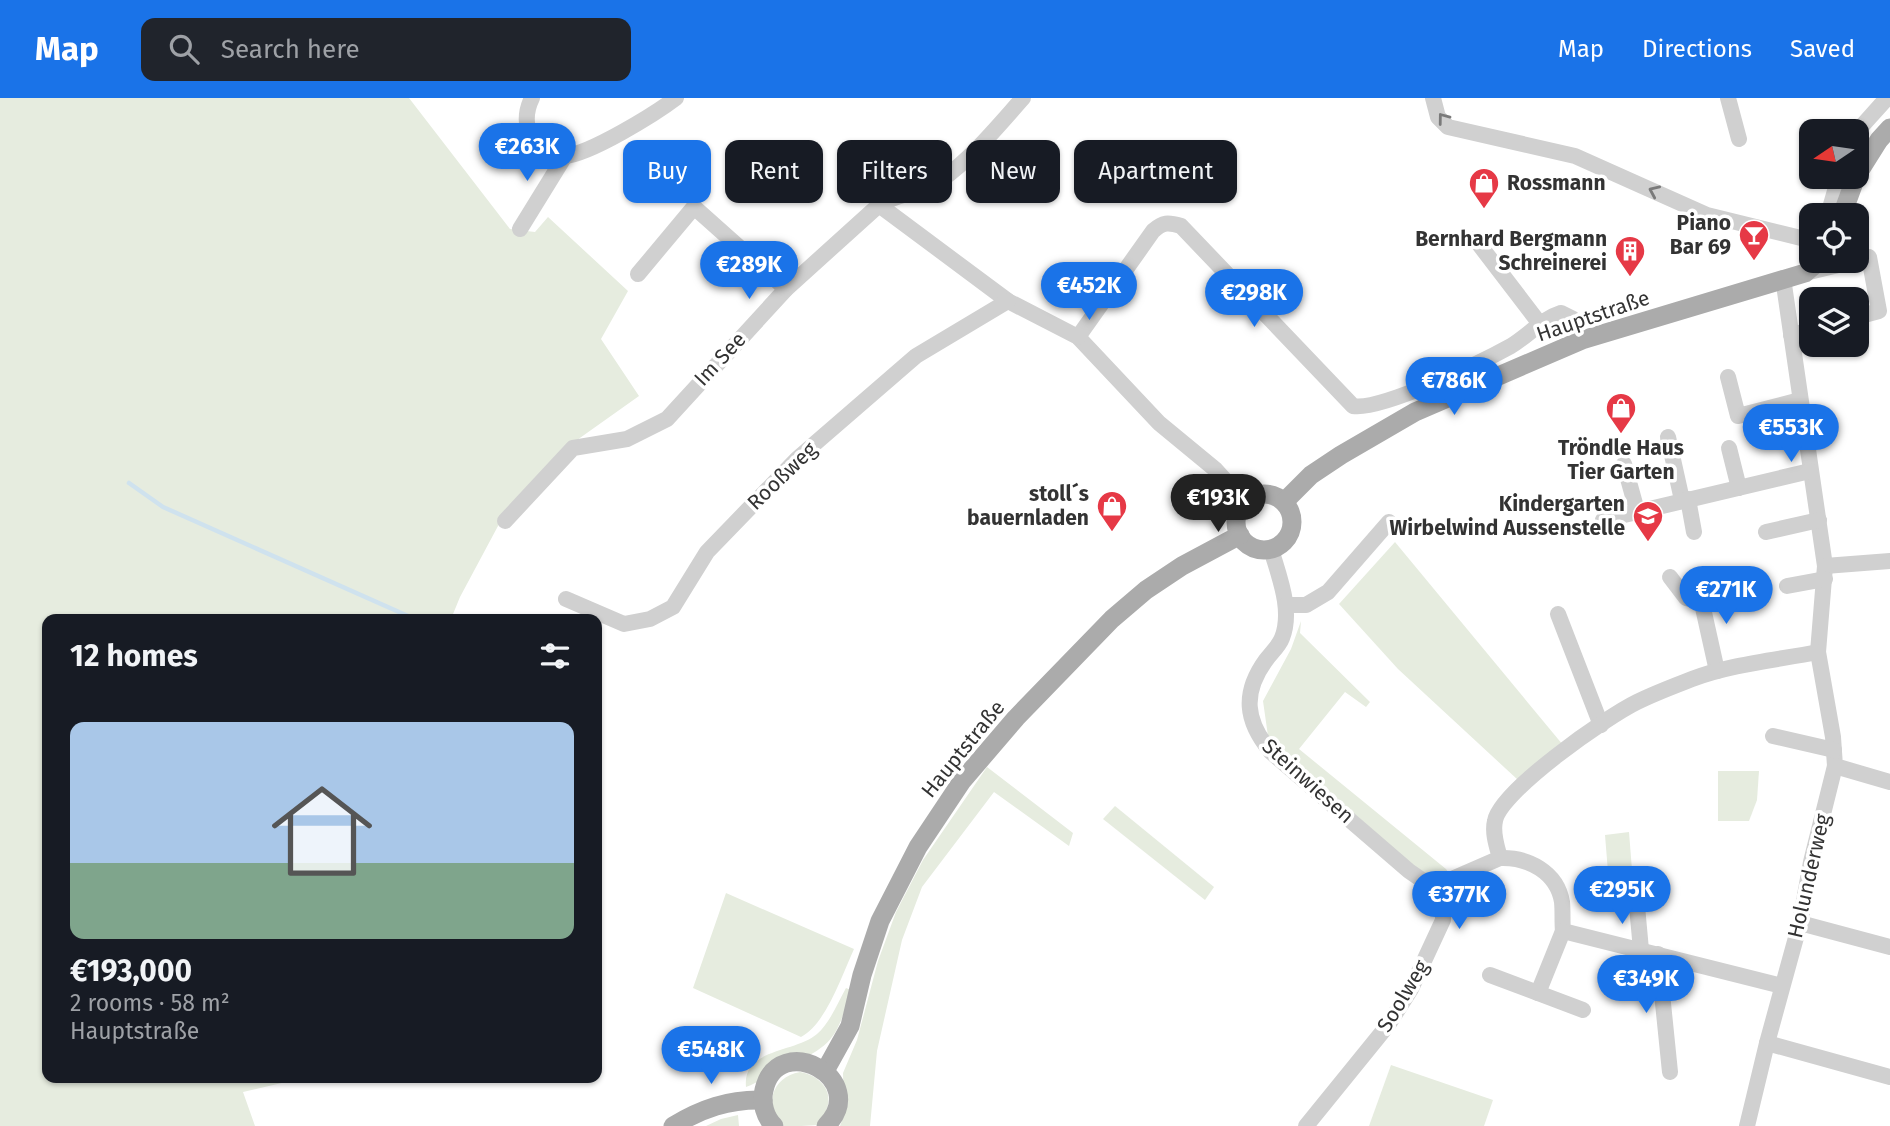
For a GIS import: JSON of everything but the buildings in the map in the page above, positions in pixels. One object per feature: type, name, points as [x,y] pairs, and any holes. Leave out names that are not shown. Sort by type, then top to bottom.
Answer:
[{"type":"main road","points":[[1869,156],[1890,128]]},
{"type":"main road","name":"Hauptstraße","points":[[1284,502],[1311,475],[1377,432],[1415,412],[1583,340],[1799,272]]},
{"type":"main road","points":[[1268,494],[1284,502],[1291,515],[1290,532],[1279,545],[1271,549],[1256,549],[1250,546],[1240,535],[1237,517],[1245,502],[1268,494]]},
{"type":"main road","name":"Hauptstraße","points":[[825,1071],[850,1026],[862,975],[880,920],[918,847],[962,781],[1044,688],[1112,619],[1146,590],[1173,572],[1240,535]]},
{"type":"main road","points":[[775,1126],[765,1112],[764,1088],[779,1068],[802,1062],[815,1064],[832,1079],[838,1100],[836,1111],[826,1126]]},
{"type":"main road","points":[[673,1126],[717,1105],[741,1099],[763,1100]]},
{"type":"street","points":[[532,98],[526,124],[533,142],[549,153],[565,156],[609,139],[676,98]]},
{"type":"street","name":"Im See","points":[[505,521],[573,447],[627,439],[667,419],[693,387],[786,289],[879,205],[939,181],[984,142],[1023,98]]},
{"type":"street","points":[[1433,98],[1438,117],[1448,127],[1576,156],[1707,215],[1799,238]]},
{"type":"street","points":[[1728,98],[1739,139]]},
{"type":"street","points":[[1868,119],[1888,98]]},
{"type":"street","points":[[520,229],[565,156]]},
{"type":"street","points":[[879,205],[1008,301],[1078,337],[1159,424],[1216,470],[1245,502]]},
{"type":"street","points":[[638,274],[694,207],[786,289]]},
{"type":"street","points":[[1078,337],[1153,231],[1168,222],[1181,226],[1353,406],[1366,405],[1444,379],[1513,345],[1549,317],[1561,313],[1573,319],[1583,340]]},
{"type":"street","points":[[1475,239],[1540,324]]},
{"type":"street","points":[[1869,262],[1879,311],[1869,314]]},
{"type":"street","points":[[1783,278],[1825,573],[1818,652],[1834,758]]},
{"type":"street","name":"Rooßweg","points":[[602,614],[624,624],[650,619],[673,607],[707,552],[797,459],[916,356],[1008,301]]},
{"type":"street","points":[[1791,335],[1799,333]]},
{"type":"street","points":[[1728,377],[1738,416],[1800,400]]},
{"type":"street","points":[[1668,437],[1694,532]]},
{"type":"street","points":[[1729,448],[1739,488]]},
{"type":"street","points":[[1624,464],[1637,511]]},
{"type":"street","points":[[1604,527],[1603,520],[1810,471]]},
{"type":"street","points":[[1766,532],[1819,520]]},
{"type":"street","points":[[1271,549],[1286,605],[1306,605],[1328,592],[1389,522]]},
{"type":"street","points":[[1787,586],[1825,573],[1890,561]]},
{"type":"street","points":[[1670,577],[1686,598],[1700,596],[1717,671]]},
{"type":"street","name":"Rooßweg","points":[[566,598],[602,614]]},
{"type":"street","name":"Steinwiesen","points":[[1286,605],[1282,640],[1266,660],[1251,690],[1249,706],[1259,738],[1271,752],[1409,871],[1422,880],[1438,885]]},
{"type":"street","points":[[1558,614],[1601,724]]},
{"type":"street","points":[[1500,858],[1494,821],[1499,810],[1521,786],[1601,724],[1635,703],[1717,671],[1818,652]]},
{"type":"street","points":[[1773,736],[1890,782]]},
{"type":"street","name":"Holunderweg","points":[[1746,1126],[1800,923],[1834,758]]},
{"type":"street","points":[[1438,885],[1500,858],[1513,858],[1535,864],[1551,878],[1561,900],[1563,930],[1538,993]]},
{"type":"street","name":"Soolweg","points":[[1306,1126],[1356,1067],[1411,989],[1443,920],[1443,901],[1438,885]]},
{"type":"street","points":[[1637,906],[1641,950]]},
{"type":"street","points":[[1800,923],[1890,947]]},
{"type":"street","points":[[1563,930],[1782,986]]},
{"type":"street","points":[[1658,954],[1670,1072]]},
{"type":"street","points":[[1490,975],[1583,1010]]},
{"type":"street","points":[[1766,1044],[1890,1077]]},
{"type":"shaded area","points":[[0,98],[409,98],[510,229],[535,232],[548,217],[628,291],[601,339],[639,396],[570,445],[498,526],[453,614],[42,614],[42,1083],[282,1083],[243,1092],[255,1126],[0,1126]]},
{"type":"shaded area","points":[[1395,542],[1563,745],[1518,780],[1398,669],[1339,604]]},
{"type":"shaded area","points":[[1301,621],[1300,633],[1370,702],[1366,707],[1345,692],[1299,749],[1446,869],[1452,878],[1447,897],[1268,736],[1263,701],[1291,649]]},
{"type":"shaded area","points":[[987,767],[1073,833],[1069,846],[994,792],[922,887],[902,940],[877,1051],[870,1126],[840,1126],[844,1115],[843,1073],[857,1040],[878,961],[896,912],[923,860]]},
{"type":"shaded area","points":[[1718,771],[1759,771],[1757,800],[1749,821],[1718,821]]},
{"type":"shaded area","points":[[1115,806],[1214,887],[1205,900],[1103,819]]},
{"type":"shaded area","points":[[1629,832],[1632,870],[1608,872],[1605,835]]},
{"type":"shaded area","points":[[726,893],[854,949],[826,1010],[810,1031],[801,1037],[693,988]]},
{"type":"shaded area","points":[[846,988],[851,990],[841,1020],[823,1047],[746,1087],[747,1074],[752,1065],[761,1058],[817,1034],[830,1018]]},
{"type":"shaded area","points":[[1391,1065],[1493,1100],[1484,1126],[1369,1126]]},
{"type":"shaded area","points":[[800,1072],[824,1085],[828,1104],[818,1125],[784,1126],[774,1110],[773,1094],[782,1080]]},
{"type":"shaded area","points":[[738,1115],[739,1126],[706,1126],[721,1119]]},
{"type":"waterway","points":[[129,483],[163,507],[404,614]]},
{"type":"place","name":"Rossmann","points":[[1484,210]]},
{"type":"place","name":"Piano Bar 69","points":[[1754,262]]},
{"type":"place","name":"Bernhard Bergmann Schreinerei","points":[[1630,278]]},
{"type":"place","name":"Tröndle Haus Tier Garten","points":[[1621,435]]},
{"type":"place","name":"stoll´s bauernladen","points":[[1112,533]]},
{"type":"place","name":"Kindergarten Wirbelwind Aussenstelle","points":[[1648,543]]}]
